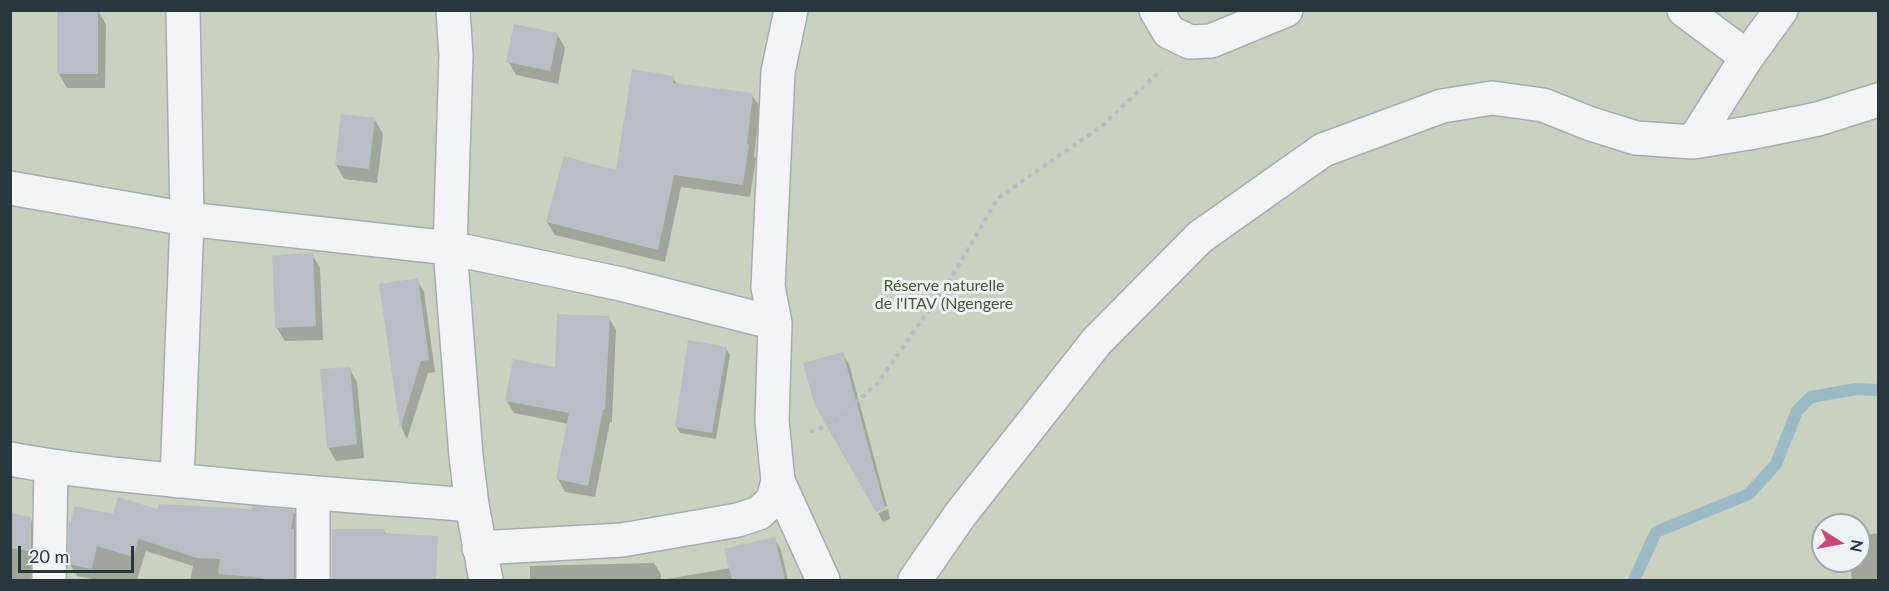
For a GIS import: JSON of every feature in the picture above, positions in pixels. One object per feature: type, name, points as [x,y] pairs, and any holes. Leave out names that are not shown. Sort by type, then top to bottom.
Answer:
[{"type":"street","points":[[177,481],[187,219],[183,10]]},
{"type":"street","points":[[453,10],[456,56],[450,248],[466,456],[472,505],[486,580]]},
{"type":"street","points":[[791,10],[778,72],[776,108],[768,287],[776,323],[772,421],[778,481],[823,580]]},
{"type":"street","points":[[1156,10],[1169,32],[1191,42],[1211,41],[1286,10]]},
{"type":"street","points":[[1684,10],[1747,57]]},
{"type":"street","points":[[1693,142],[1747,57],[1781,10]]},
{"type":"street","points":[[915,580],[960,515],[1097,341],[1200,237],[1323,150],[1442,106],[1492,98],[1543,105],[1591,124],[1636,138],[1693,142],[1818,119],[1878,100]]},
{"type":"street","points":[[10,188],[187,219],[450,248],[621,284],[776,323]]},
{"type":"street","points":[[10,459],[51,467],[177,481],[472,505]]},
{"type":"street","points":[[49,580],[51,467]]},
{"type":"street","points":[[479,548],[622,540],[738,520],[759,513],[773,500],[778,481]]},
{"type":"street","points":[[313,493],[313,580]]},
{"type":"path","points":[[774,446],[831,424],[877,384],[948,283],[998,198],[1102,126],[1191,42]]},
{"type":"green space","name":"Réserve naturelle de l'ITAV (Ngengere","points":[[10,11],[1878,11],[1878,580],[11,580]]},
{"type":"building","points":[[57,10],[98,10],[98,74],[57,74]]},
{"type":"building","points":[[514,24],[558,33],[550,71],[506,62]]},
{"type":"building","points":[[632,69],[674,76],[673,83],[753,93],[743,185],[674,175],[658,250],[546,222],[564,156],[616,170]]},
{"type":"building","points":[[341,114],[375,118],[369,169],[335,165]]},
{"type":"building","points":[[313,253],[316,326],[275,328],[272,255]]},
{"type":"building","points":[[418,278],[429,360],[421,361],[400,429],[379,284]]},
{"type":"building","points":[[557,314],[610,316],[605,410],[603,410],[588,486],[556,479],[569,413],[505,401],[513,359],[555,367]]},
{"type":"building","points":[[688,340],[727,347],[712,433],[675,427]]},
{"type":"building","points":[[843,352],[885,508],[876,512],[815,406],[803,363]]},
{"type":"building","points":[[350,367],[357,444],[327,448],[320,369]]},
{"type":"building","points":[[118,497],[157,509],[159,504],[252,509],[253,506],[294,510],[291,529],[294,529],[294,580],[263,580],[263,578],[218,574],[220,559],[197,558],[139,539],[133,557],[97,546],[92,569],[68,564],[69,522],[71,523],[74,506],[113,514]]},
{"type":"building","points":[[10,513],[31,517],[31,551],[10,548]]},
{"type":"building","points":[[332,529],[384,529],[384,533],[438,536],[436,580],[332,580]]},
{"type":"building","points":[[775,537],[785,580],[732,580],[724,549]]},
{"type":"waterway","points":[[1634,580],[1656,532],[1749,494],[1776,464],[1797,411],[1811,397],[1856,389],[1878,390]]}]
